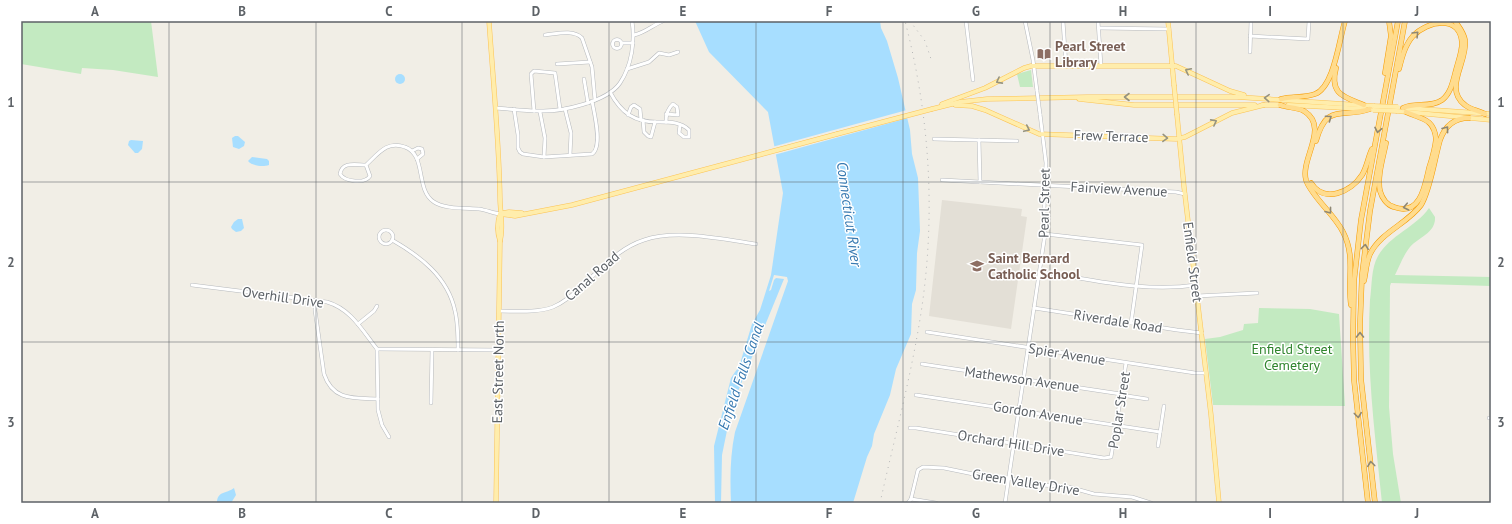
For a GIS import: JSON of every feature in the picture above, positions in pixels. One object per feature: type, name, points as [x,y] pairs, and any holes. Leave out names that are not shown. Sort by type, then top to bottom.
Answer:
[{"type":"highway","points":[[1281,99],[1312,95],[1319,92],[1324,87],[1331,75],[1346,21]]},
{"type":"highway","points":[[1349,21],[1334,73],[1335,84],[1338,91],[1344,97],[1364,105]]},
{"type":"highway","points":[[1386,86],[1385,77],[1391,32],[1389,21]]},
{"type":"highway","points":[[1368,503],[1353,360],[1355,274],[1360,227],[1398,21]]},
{"type":"highway","points":[[1375,503],[1361,379],[1361,286],[1368,224],[1405,21]]},
{"type":"highway","points":[[1455,21],[1464,35],[1465,46],[1456,84],[1456,92],[1460,100],[1466,106],[1485,114]]},
{"type":"highway","points":[[1394,82],[1398,74],[1406,46],[1419,30],[1430,24],[1441,22],[1450,25],[1457,30],[1461,39],[1461,49],[1452,85],[1448,93],[1436,102],[1405,110]]},
{"type":"highway","points":[[1280,105],[1303,111],[1314,123],[1314,134],[1306,168],[1306,178],[1311,188],[1340,226],[1347,242],[1351,262],[1350,301],[1353,311]]},
{"type":"highway","points":[[1372,108],[1335,114],[1323,122],[1318,132],[1309,170],[1309,178],[1313,186],[1320,192],[1329,194],[1338,194],[1348,189],[1362,175],[1370,152],[1375,146]]},
{"type":"highway","points":[[1386,128],[1387,136],[1380,180],[1381,193],[1384,200],[1391,206],[1407,208],[1416,203],[1421,196],[1436,139],[1434,130],[1428,120],[1405,110]]},
{"type":"highway","points":[[1361,286],[1364,280],[1369,257],[1376,244],[1414,212],[1422,202],[1426,193],[1440,140],[1445,130],[1455,121],[1469,118]]},
{"type":"main road","name":"East Street North","points":[[489,21],[499,143],[500,214],[502,222],[500,241],[496,503]]},
{"type":"main road","name":"Enfield Street","points":[[1168,21],[1184,188],[1202,333],[1219,503]]},
{"type":"main road","points":[[933,108],[990,86],[1026,67],[1034,66],[1179,67],[1233,93],[1254,98]]},
{"type":"main road","points":[[1068,98],[1134,106],[1280,105],[1397,109],[1491,120]]},
{"type":"main road","points":[[500,214],[515,216],[572,205],[951,104],[996,99],[1254,98],[1364,105],[1372,108]]},
{"type":"main road","name":"Frew Terrace","points":[[951,104],[972,106],[984,110],[1037,134],[1179,138]]},
{"type":"main road","points":[[1179,138],[1232,113],[1264,105]]},
{"type":"main road","points":[[1405,110],[1491,114]]},
{"type":"street","points":[[496,108],[540,112],[565,109],[591,101],[610,92],[620,84],[627,69],[634,35],[632,21]]},
{"type":"street","points":[[634,35],[640,34],[663,21]]},
{"type":"street","points":[[966,21],[973,80]]},
{"type":"street","name":"Pearl Street","points":[[1006,503],[1008,478],[1029,348],[1045,234],[1046,163],[1034,66],[1026,21]]},
{"type":"street","points":[[1063,21],[1066,66]]},
{"type":"street","points":[[1098,21],[1101,66]]},
{"type":"street","points":[[1250,52],[1251,21]]},
{"type":"street","points":[[1250,36],[1308,39],[1309,21]]},
{"type":"street","points":[[1098,28],[1169,29]]},
{"type":"street","points":[[545,35],[572,33],[579,35],[582,38],[592,72],[591,101]]},
{"type":"street","points":[[622,43],[633,43]]},
{"type":"street","points":[[627,69],[649,62],[659,53],[669,55],[678,52]]},
{"type":"street","points":[[557,64],[590,62]]},
{"type":"street","points":[[534,111],[531,74],[534,71],[555,73],[560,109]]},
{"type":"street","points":[[514,109],[518,135],[518,150],[522,154],[544,157],[592,154],[596,152],[597,132],[591,101],[584,79]]},
{"type":"street","points":[[610,92],[621,109],[628,114],[642,120],[680,124]]},
{"type":"street","points":[[666,114],[678,115],[677,108],[673,104],[666,114],[666,122]]},
{"type":"street","points":[[628,114],[631,107],[634,105],[640,109],[644,132],[651,137],[655,122]]},
{"type":"street","points":[[565,109],[571,133],[570,155]]},
{"type":"street","points":[[540,112],[545,138],[544,157]]},
{"type":"street","points":[[934,139],[1017,140]]},
{"type":"street","points":[[979,140],[980,182]]},
{"type":"street","points":[[366,165],[370,176],[367,180],[346,179],[340,174],[343,167],[346,165],[366,165],[386,147],[400,145],[412,151],[417,159],[426,191],[429,198],[434,202],[444,206],[483,210],[500,214]]},
{"type":"street","points":[[412,151],[418,148],[422,149],[423,154],[417,159]]},
{"type":"street","name":"Fairview Avenue","points":[[942,180],[1176,192],[1185,194]]},
{"type":"street","name":"Fairview Avenue","points":[[1176,192],[1184,188]]},
{"type":"street","points":[[385,230],[390,232],[392,240],[389,243],[383,243],[379,238],[380,234],[385,230]]},
{"type":"street","points":[[1045,234],[1142,245],[1131,323]]},
{"type":"street","name":"Canal Road","points":[[499,311],[540,310],[558,305],[569,299],[621,251],[650,238],[660,236],[685,236],[756,244]]},
{"type":"street","points":[[392,240],[417,255],[428,264],[446,287],[455,311],[458,350]]},
{"type":"street","points":[[1040,272],[1137,286],[1176,287],[1196,285]]},
{"type":"street","name":"Overhill Drive","points":[[192,285],[316,300],[338,305],[349,312],[377,349]]},
{"type":"street","points":[[1197,296],[1257,293]]},
{"type":"street","points":[[316,300],[315,310],[324,374],[327,383],[332,389],[343,396],[378,399]]},
{"type":"street","points":[[358,324],[374,312],[377,306]]},
{"type":"street","name":"Riverdale Road","points":[[1034,308],[1202,333]]},
{"type":"street","name":"Spier Avenue","points":[[927,332],[1126,363],[1195,373],[1206,373]]},
{"type":"street","points":[[389,437],[380,420],[377,349],[498,350]]},
{"type":"street","points":[[431,403],[432,350]]},
{"type":"street","name":"Poplar Street","points":[[1111,457],[1126,363]]},
{"type":"street","name":"Mathewson Avenue","points":[[922,364],[1146,399]]},
{"type":"street","name":"Gordon Avenue","points":[[916,395],[1160,432]]},
{"type":"street","points":[[1158,446],[1164,406]]},
{"type":"street","name":"Orchard Hill Drive","points":[[910,428],[1104,458],[1111,457]]},
{"type":"street","name":"Green Valley Drive","points":[[911,499],[918,470],[923,467],[944,468],[983,476],[1008,478],[1042,485],[1076,488],[1102,495],[1132,497],[1151,503]]},
{"type":"street","points":[[908,503],[911,499],[936,503]]},
{"type":"shaded area","name":"Saint Bernard Catholic School","points":[[942,200],[1022,209],[1021,216],[1027,217],[1011,329],[929,316]]},
{"type":"green space","points":[[21,21],[151,21],[158,77],[113,70],[82,68],[81,74],[21,64]]},
{"type":"green space","points":[[1031,70],[1033,87],[1020,87],[1017,74]]},
{"type":"green space","points":[[1429,208],[1435,217],[1433,227],[1410,247],[1395,275],[1491,277],[1491,286],[1391,283],[1389,407],[1393,454],[1401,503],[1382,503],[1374,427],[1369,351],[1370,300],[1373,272],[1378,256],[1389,242],[1417,221]]},
{"type":"green space","name":"Enfield Street Cemetery","points":[[1259,308],[1310,309],[1339,314],[1345,406],[1213,405],[1205,339],[1220,337],[1243,330],[1244,324],[1258,323]]},
{"type":"water","points":[[695,21],[880,21],[881,28],[887,41],[898,78],[910,130],[912,154],[918,178],[920,231],[917,253],[916,290],[912,304],[911,334],[896,369],[890,395],[874,434],[872,446],[867,457],[853,503],[731,503],[730,485],[732,450],[735,432],[788,281],[787,277],[774,275],[769,291],[771,290],[776,278],[784,279],[732,406],[722,455],[721,503],[715,503],[714,446],[731,378],[739,367],[752,324],[760,310],[771,275],[783,193],[768,112],[709,52]]},
{"type":"water","points":[[398,74],[402,74],[405,79],[402,84],[398,84],[395,81],[395,77]]},
{"type":"water","points":[[238,136],[245,142],[244,146],[239,149],[233,147],[232,138]]},
{"type":"water","points":[[129,141],[143,141],[142,149],[138,153],[135,153],[128,145]]},
{"type":"water","points":[[252,157],[267,159],[269,161],[269,165],[261,166],[252,164],[248,161]]},
{"type":"water","points":[[238,219],[242,219],[244,228],[241,231],[236,232],[231,227]]},
{"type":"water","points":[[234,488],[236,495],[231,503],[217,503],[217,499],[222,493]]},
{"type":"pier","points":[[907,110],[908,118],[774,155],[772,147]]},
{"type":"railway","points":[[880,503],[917,337],[926,276],[928,240],[928,166],[925,130],[920,93],[905,21]]},
{"type":"railway","points":[[910,21],[925,41],[932,62]]},
{"type":"place","name":"Pearl Street Library","points":[[1044,54]]},
{"type":"place","name":"Saint Bernard Catholic School","points":[[977,266]]},
{"type":"water label","name":"Connecticut River","points":[[849,214]]},
{"type":"water label","name":"Enfield Falls Canal","points":[[741,376]]}]
